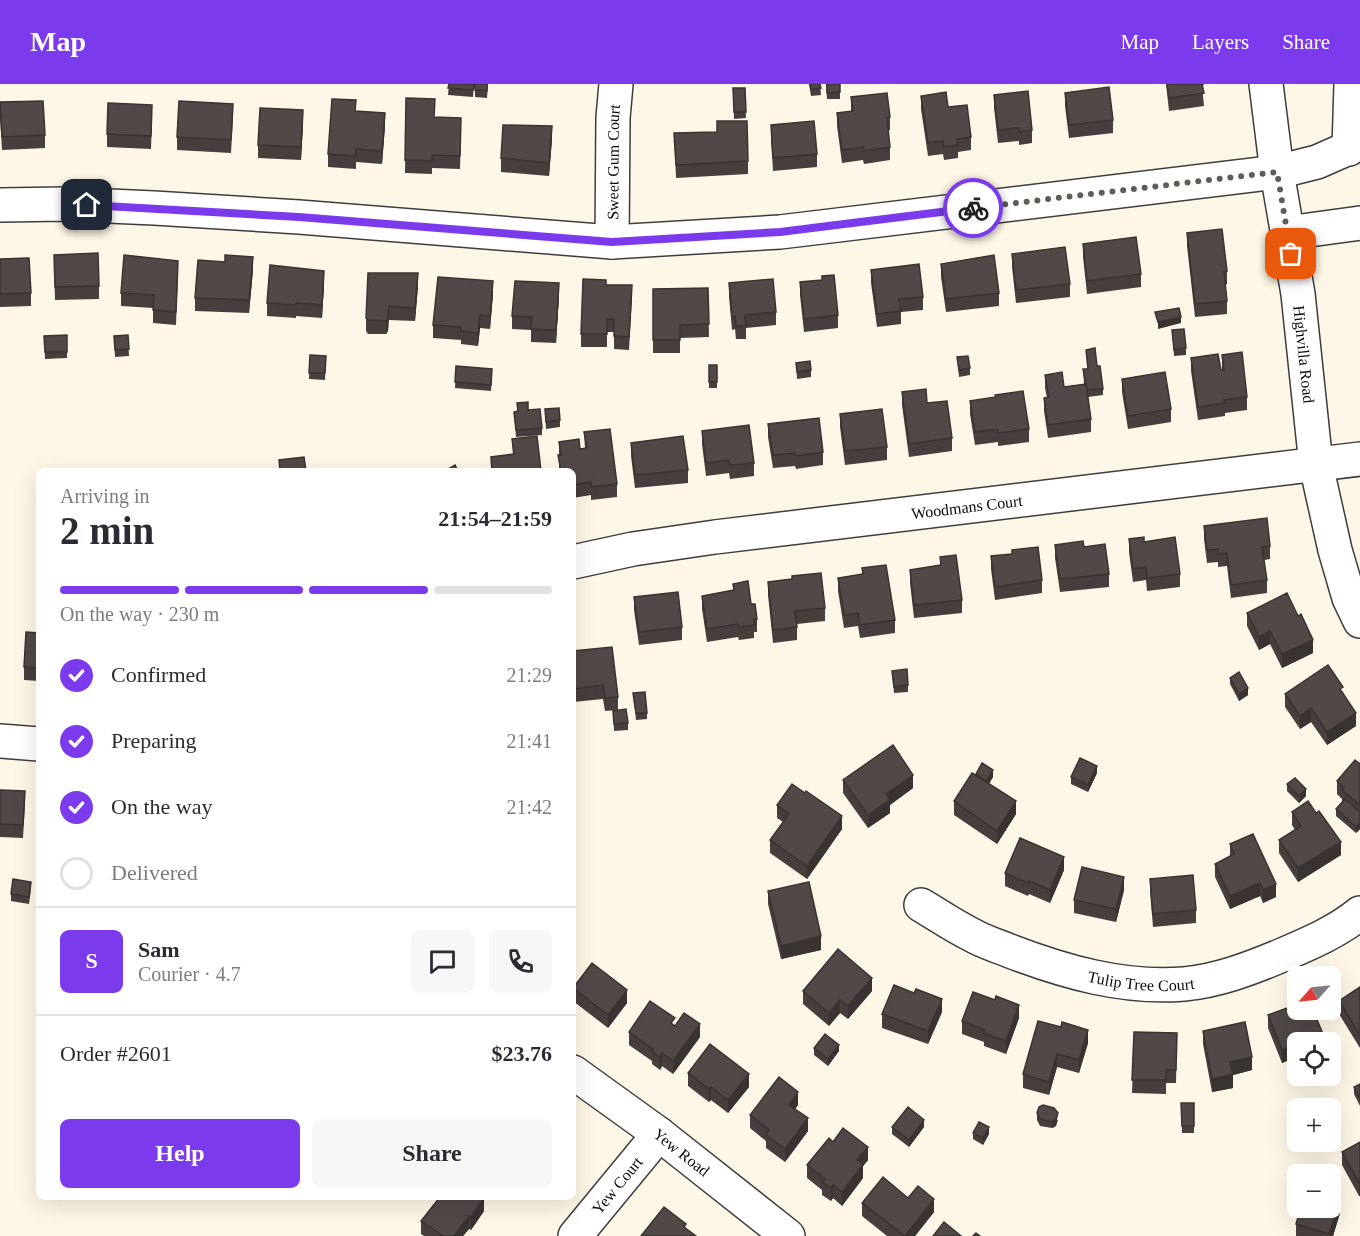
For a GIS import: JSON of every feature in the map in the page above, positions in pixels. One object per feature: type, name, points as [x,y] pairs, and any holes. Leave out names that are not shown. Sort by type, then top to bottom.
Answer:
[{"type":"street","name":"Sweet Gum Court","points":[[612,242],[613,118],[616,84]]},
{"type":"street","name":"Highvilla Road","points":[[1266,84],[1277,172],[1298,294],[1316,465],[1335,550],[1349,598],[1360,621]]},
{"type":"street","points":[[0,205],[64,204],[177,209],[612,242],[780,232],[1277,172],[1317,162],[1354,146],[1351,84]]},
{"type":"street","points":[[1287,233],[1360,224]]},
{"type":"street","name":"Woodmans Court","points":[[576,561],[633,549],[715,537],[1360,459]]},
{"type":"street","points":[[0,741],[36,744]]},
{"type":"street","name":"Tulip Tree Court","points":[[921,905],[974,936],[1045,964],[1104,980],[1146,985],[1183,984],[1216,979],[1259,965],[1304,946],[1360,913]]},
{"type":"street","name":"Yew Road","points":[[576,1074],[659,1134],[788,1236]]},
{"type":"street","name":"Yew Court","points":[[575,1236],[659,1134]]},
{"type":"building","points":[[449,84],[474,84],[473,90],[448,88]]},
{"type":"building","points":[[475,84],[487,84],[487,91],[475,90]]},
{"type":"building","points":[[810,84],[820,84],[821,88],[811,89]]},
{"type":"building","points":[[827,84],[840,84],[840,92],[827,93]]},
{"type":"building","points":[[1167,84],[1202,84],[1204,93],[1169,98]]},
{"type":"building","points":[[1109,87],[1113,120],[1069,125],[1065,93]]},
{"type":"building","points":[[733,88],[745,88],[746,112],[734,112]]},
{"type":"building","points":[[1028,91],[1032,130],[1019,132],[1019,128],[998,130],[994,95]]},
{"type":"building","points":[[946,92],[948,107],[967,105],[971,137],[957,139],[958,145],[944,147],[943,141],[928,143],[921,96]]},
{"type":"building","points":[[887,93],[890,147],[864,151],[863,147],[842,150],[837,113],[853,111],[851,97]]},
{"type":"building","points":[[406,98],[435,99],[434,117],[461,118],[460,156],[432,155],[432,161],[405,160]]},
{"type":"building","points":[[332,99],[356,100],[355,111],[385,113],[382,151],[356,149],[356,156],[328,154]]},
{"type":"building","points":[[43,101],[45,135],[2,137],[0,102]]},
{"type":"building","points":[[179,101],[233,104],[231,140],[177,137]]},
{"type":"building","points":[[108,103],[152,105],[151,136],[107,134]]},
{"type":"building","points":[[260,108],[303,110],[301,147],[258,145]]},
{"type":"building","points":[[717,121],[747,121],[748,161],[676,165],[674,133],[717,132]]},
{"type":"building","points":[[814,121],[817,154],[773,158],[771,125]]},
{"type":"building","points":[[503,125],[552,126],[549,163],[501,158]]},
{"type":"building","points":[[1222,229],[1227,271],[1224,272],[1227,301],[1195,304],[1187,233]]},
{"type":"building","points":[[1136,237],[1141,274],[1087,281],[1083,244]]},
{"type":"building","points":[[1065,247],[1070,284],[1016,290],[1012,254]]},
{"type":"building","points":[[98,253],[99,286],[55,287],[54,255]]},
{"type":"building","points":[[124,255],[178,261],[176,312],[153,310],[154,295],[121,293]]},
{"type":"building","points":[[225,255],[253,257],[249,300],[195,298],[198,260],[225,262]]},
{"type":"building","points":[[994,255],[999,293],[946,299],[941,264]]},
{"type":"building","points":[[29,258],[31,293],[0,294],[0,259]]},
{"type":"building","points":[[919,264],[923,297],[899,299],[901,311],[877,314],[871,270]]},
{"type":"building","points":[[270,265],[324,271],[322,305],[267,303]]},
{"type":"building","points":[[368,273],[418,273],[415,308],[389,306],[386,321],[368,320],[366,318]]},
{"type":"building","points":[[834,275],[838,315],[804,319],[800,282],[822,280],[822,276]]},
{"type":"building","points":[[438,277],[493,281],[490,316],[480,315],[478,333],[461,331],[461,327],[433,325]]},
{"type":"building","points":[[583,279],[606,280],[606,285],[632,285],[629,337],[614,336],[614,319],[607,319],[607,334],[581,334]]},
{"type":"building","points":[[773,279],[776,312],[745,315],[746,326],[736,326],[735,316],[732,317],[729,283]]},
{"type":"building","points":[[515,281],[559,283],[556,330],[531,329],[532,317],[512,316]]},
{"type":"building","points":[[708,288],[709,324],[680,325],[680,340],[653,340],[653,289]]},
{"type":"building","points":[[1179,308],[1181,317],[1158,322],[1155,312]]},
{"type":"building","points":[[1184,329],[1186,348],[1174,350],[1172,330]]},
{"type":"building","points":[[67,335],[67,352],[45,352],[44,336]]},
{"type":"building","points":[[128,335],[129,349],[115,350],[114,336]]},
{"type":"building","points":[[1095,348],[1103,389],[1087,390],[1083,369],[1088,369],[1086,350]]},
{"type":"building","points":[[1242,352],[1247,397],[1198,407],[1191,358],[1218,354],[1221,370],[1224,370],[1222,355]]},
{"type":"building","points":[[310,355],[326,356],[325,373],[309,373]]},
{"type":"building","points":[[968,356],[970,368],[959,370],[957,357]]},
{"type":"building","points":[[810,361],[811,370],[797,372],[796,363]]},
{"type":"building","points":[[709,365],[717,365],[717,382],[709,382]]},
{"type":"building","points":[[456,366],[492,369],[491,385],[455,382]]},
{"type":"building","points":[[1062,372],[1064,387],[1086,384],[1091,419],[1048,425],[1044,398],[1049,397],[1045,375]]},
{"type":"building","points":[[1165,372],[1171,409],[1128,416],[1122,379]]},
{"type":"building","points":[[926,389],[927,403],[947,401],[952,438],[909,444],[902,392]]},
{"type":"building","points":[[1023,391],[1029,429],[998,433],[998,429],[975,432],[970,401]]},
{"type":"building","points":[[528,402],[528,410],[540,409],[542,428],[516,430],[514,412],[518,411],[517,403]]},
{"type":"building","points":[[559,408],[560,420],[546,422],[545,409]]},
{"type":"building","points":[[882,409],[887,447],[845,451],[840,414]]},
{"type":"building","points":[[819,418],[823,452],[796,456],[795,453],[773,455],[768,424]]},
{"type":"building","points":[[749,425],[754,463],[730,465],[729,460],[706,463],[702,431]]},
{"type":"building","points":[[610,429],[617,484],[591,487],[591,482],[576,484],[576,468],[560,468],[559,442],[579,439],[580,449],[587,448],[584,432]]},
{"type":"building","points":[[537,436],[541,468],[492,468],[491,457],[514,454],[512,439]]},
{"type":"building","points":[[683,436],[688,470],[635,475],[631,443]]},
{"type":"building","points":[[304,457],[306,468],[280,468],[279,460]]},
{"type":"building","points":[[1267,518],[1270,546],[1262,547],[1267,580],[1231,585],[1227,553],[1218,554],[1218,549],[1207,550],[1204,526]]},
{"type":"building","points":[[1144,537],[1144,542],[1175,537],[1180,574],[1147,578],[1146,567],[1133,569],[1129,539]]},
{"type":"building","points":[[1083,541],[1084,547],[1105,544],[1109,574],[1060,579],[1055,545]]},
{"type":"building","points":[[1038,547],[1042,580],[995,587],[991,556],[1012,554],[1012,550]]},
{"type":"building","points":[[956,555],[962,600],[914,605],[910,570],[941,565],[940,557]]},
{"type":"building","points":[[886,565],[895,620],[860,625],[858,613],[844,615],[838,578],[863,574],[862,568]]},
{"type":"building","points":[[821,573],[825,608],[795,611],[797,627],[773,630],[768,582],[792,579],[792,576]]},
{"type":"building","points":[[748,581],[751,604],[755,604],[757,619],[754,619],[754,625],[739,627],[738,624],[707,629],[702,596],[734,590],[733,584]]},
{"type":"building","points":[[678,592],[682,627],[639,632],[634,597]]},
{"type":"building","points":[[1287,593],[1298,616],[1301,614],[1313,640],[1282,654],[1270,631],[1259,637],[1247,613]]},
{"type":"building","points":[[26,632],[36,633],[36,668],[24,667]]},
{"type":"building","points":[[612,647],[618,697],[605,698],[603,685],[576,689],[576,651]]},
{"type":"building","points":[[1328,665],[1343,687],[1340,689],[1356,713],[1327,732],[1311,708],[1300,716],[1285,694]]},
{"type":"building","points":[[907,669],[908,685],[894,687],[892,671]]},
{"type":"building","points":[[1239,672],[1248,688],[1239,694],[1230,678]]},
{"type":"building","points":[[645,692],[647,713],[636,713],[633,693]]},
{"type":"building","points":[[626,709],[628,723],[614,724],[613,711]]},
{"type":"building","points":[[893,745],[913,775],[886,794],[890,800],[868,815],[843,780]]},
{"type":"building","points":[[1080,758],[1097,766],[1088,785],[1071,777]]},
{"type":"building","points":[[1355,760],[1360,764],[1360,805],[1342,790],[1344,788],[1337,781]]},
{"type":"building","points":[[982,763],[993,770],[986,781],[976,774]]},
{"type":"building","points":[[972,773],[1016,801],[997,831],[954,801]]},
{"type":"building","points":[[1295,778],[1306,789],[1299,796],[1287,784]]},
{"type":"building","points":[[792,784],[842,816],[807,866],[770,840],[789,814],[777,805]]},
{"type":"building","points":[[0,790],[25,791],[23,825],[0,824]]},
{"type":"building","points":[[1345,799],[1360,812],[1360,822],[1356,827],[1336,809]]},
{"type":"building","points":[[1308,801],[1316,813],[1319,811],[1341,842],[1298,868],[1279,840],[1301,826],[1292,812]]},
{"type":"building","points":[[1253,834],[1276,884],[1263,890],[1260,883],[1230,896],[1215,864],[1234,854],[1230,844]]},
{"type":"building","points":[[1020,838],[1064,857],[1050,890],[1005,873]]},
{"type":"building","points":[[1082,867],[1124,877],[1116,909],[1074,900]]},
{"type":"building","points":[[1193,875],[1196,910],[1153,914],[1150,879]]},
{"type":"building","points":[[13,879],[31,882],[29,897],[11,894]]},
{"type":"building","points":[[809,882],[821,936],[781,946],[768,891]]},
{"type":"building","points":[[838,949],[872,978],[848,1006],[840,1000],[829,1013],[803,991]]},
{"type":"building","points":[[592,963],[627,990],[608,1015],[576,990],[576,984]]},
{"type":"building","points":[[894,985],[914,993],[916,989],[942,999],[928,1031],[882,1014]]},
{"type":"building","points":[[1360,987],[1360,1035],[1341,1004],[1341,1000]]},
{"type":"building","points":[[973,992],[995,1000],[996,996],[1019,1005],[1006,1041],[984,1033],[985,1030],[962,1021]]},
{"type":"building","points":[[650,1001],[675,1018],[671,1023],[675,1026],[684,1013],[700,1024],[673,1061],[662,1053],[660,1057],[652,1051],[653,1049],[629,1032]]},
{"type":"building","points":[[1287,1008],[1287,1020],[1317,1020],[1322,1032],[1287,1032],[1287,1048],[1282,1050],[1268,1015]]},
{"type":"building","points":[[1038,1021],[1061,1027],[1062,1022],[1088,1030],[1079,1060],[1057,1054],[1049,1082],[1023,1074]]},
{"type":"building","points":[[1245,1022],[1252,1057],[1230,1062],[1233,1074],[1212,1079],[1203,1031]]},
{"type":"building","points":[[1134,1032],[1177,1033],[1176,1070],[1166,1070],[1166,1080],[1132,1080]]},
{"type":"building","points":[[825,1034],[839,1045],[828,1059],[814,1048]]},
{"type":"building","points":[[710,1044],[749,1074],[728,1100],[688,1073]]},
{"type":"building","points":[[779,1077],[798,1092],[789,1105],[808,1118],[785,1149],[766,1135],[769,1130],[750,1115]]},
{"type":"building","points":[[1360,1084],[1360,1099],[1354,1087]]},
{"type":"building","points":[[1181,1103],[1194,1103],[1194,1126],[1182,1126]]},
{"type":"building","points":[[1043,1105],[1054,1108],[1058,1113],[1052,1122],[1040,1119],[1037,1113],[1039,1107]]},
{"type":"building","points":[[908,1107],[924,1120],[909,1140],[892,1127]]},
{"type":"building","points":[[979,1122],[989,1127],[983,1138],[973,1133]]},
{"type":"building","points":[[843,1128],[868,1147],[857,1160],[863,1165],[842,1192],[833,1185],[831,1188],[822,1182],[825,1179],[807,1165],[829,1138],[833,1142]]},
{"type":"building","points":[[1360,1142],[1360,1183],[1359,1183],[1342,1152]]},
{"type":"building","points":[[883,1177],[908,1198],[918,1186],[934,1199],[905,1236],[862,1203]]},
{"type":"building","points":[[438,1200],[483,1200],[454,1236],[443,1236],[421,1221]]},
{"type":"building","points":[[664,1207],[686,1224],[684,1227],[696,1236],[641,1236]]},
{"type":"building","points":[[1298,1218],[1334,1218],[1329,1234],[1296,1224]]},
{"type":"building","points":[[944,1222],[961,1236],[933,1236]]},
{"type":"way so far","points":[[973,208],[1277,172],[1291,254]]},
{"type":"route","points":[[87,205],[299,217],[612,242],[780,232],[973,208]]}]
